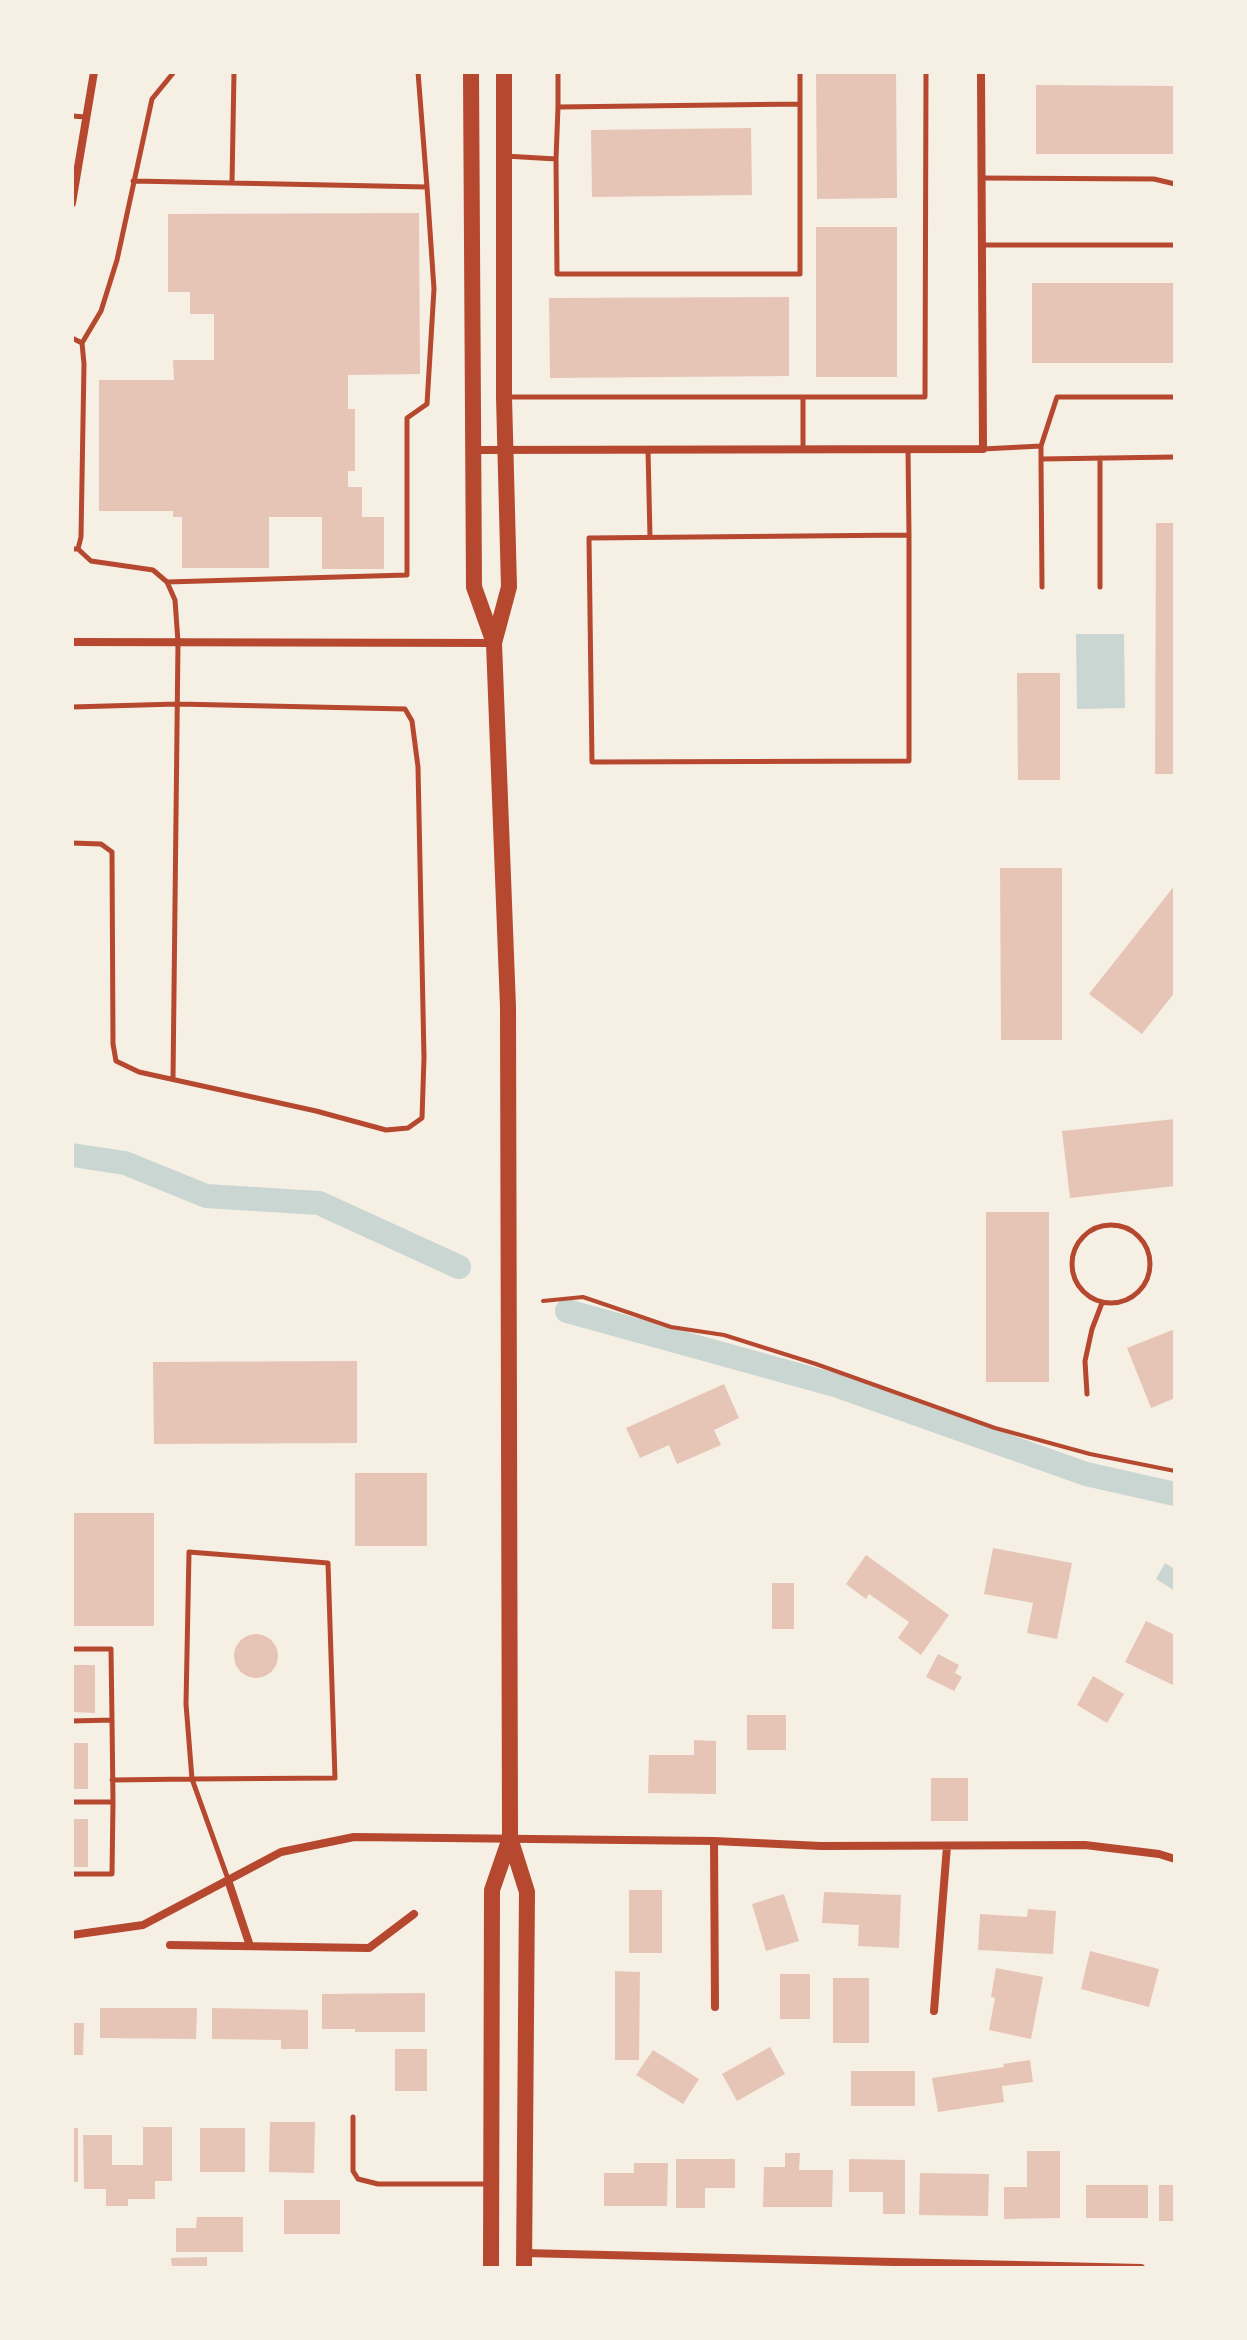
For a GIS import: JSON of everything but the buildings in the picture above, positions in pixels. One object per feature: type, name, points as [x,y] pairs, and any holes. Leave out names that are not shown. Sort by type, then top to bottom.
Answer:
[{"type":"main road","points":[[471,72],[474,587],[494,643]]},
{"type":"main road","points":[[504,72],[504,397],[509,587],[494,643],[508,1007],[510,1838],[527,1892],[524,2261]]},
{"type":"main road","points":[[491,2268],[492,1890],[510,1838]]},
{"type":"street","points":[[72,203],[94,72]]},
{"type":"street","points":[[472,450],[983,449],[981,72]]},
{"type":"street","points":[[72,642],[494,643]]},
{"type":"street","points":[[72,1935],[143,1925],[281,1852],[354,1837],[714,1841],[821,1846],[1085,1845],[1159,1854],[1175,1859]]},
{"type":"street","points":[[714,1841],[715,2007]]},
{"type":"street","points":[[934,2011],[947,1846]]},
{"type":"street","points":[[228,1880],[250,1946]]},
{"type":"street","points":[[170,1945],[369,1948],[414,1914]]},
{"type":"street","points":[[524,2261],[1141,2268]]},
{"type":"lane","points":[[173,1079],[178,642],[175,600],[167,582],[153,570],[91,561],[75,549],[81,537],[82,343],[101,311],[117,260],[152,99],[174,72]]},
{"type":"lane","points":[[232,183],[234,72]]},
{"type":"lane","points":[[167,582],[407,575],[407,418],[427,404],[434,289],[418,72]]},
{"type":"lane","points":[[558,72],[557,274],[800,274],[800,72]]},
{"type":"lane","points":[[504,397],[925,397],[926,72]]},
{"type":"lane","points":[[558,107],[800,104]]},
{"type":"lane","points":[[72,116],[86,117]]},
{"type":"lane","points":[[505,156],[556,159]]},
{"type":"lane","points":[[982,178],[1154,179],[1175,184]]},
{"type":"lane","points":[[133,181],[427,187]]},
{"type":"lane","points":[[982,245],[1175,245]]},
{"type":"lane","points":[[72,338],[82,343]]},
{"type":"lane","points":[[803,397],[803,449]]},
{"type":"lane","points":[[1042,587],[1041,446],[1057,397],[1175,397]]},
{"type":"lane","points":[[983,449],[1041,446]]},
{"type":"lane","points":[[908,449],[909,535],[909,761],[592,762],[589,538],[909,535]]},
{"type":"lane","points":[[648,450],[650,537]]},
{"type":"lane","points":[[1041,459],[1175,457]]},
{"type":"lane","points":[[1100,458],[1100,587]]},
{"type":"lane","points":[[72,707],[177,704],[405,709],[412,721],[418,767],[424,1058],[422,1118],[408,1128],[386,1130],[316,1111],[139,1072],[116,1061],[113,1044],[112,852],[101,844],[72,843]]},
{"type":"lane","points":[[1120,1225],[1131,1229],[1147,1246],[1151,1268],[1143,1288],[1135,1296],[1124,1301],[1102,1303],[1083,1292],[1076,1283],[1072,1273],[1074,1251],[1087,1233],[1097,1227],[1120,1225]]},
{"type":"lane","points":[[1087,1394],[1085,1361],[1102,1303]]},
{"type":"lane","points":[[112,1780],[192,1779],[335,1778],[328,1563],[189,1552],[186,1704],[192,1779],[228,1880]]},
{"type":"lane","points":[[72,1649],[111,1649],[113,1802],[112,1874],[72,1874]]},
{"type":"lane","points":[[72,1721],[112,1720]]},
{"type":"lane","points":[[72,1802],[113,1802]]},
{"type":"lane","points":[[353,2117],[353,2171],[358,2179],[378,2184],[491,2184]]},
{"type":"path","points":[[543,1301],[583,1297],[656,1322],[724,1335],[816,1364],[995,1428],[1090,1454],[1175,1471]]},
{"type":"shaded area","points":[[1076,634],[1124,634],[1125,708],[1077,709]]},
{"type":"shaded area","points":[[1165,1563],[1175,1569],[1175,1591],[1156,1579]]},
{"type":"waterway","points":[[72,1155],[125,1163],[206,1196],[319,1203],[459,1267]]},
{"type":"waterway","points":[[567,1311],[838,1386],[1086,1474],[1175,1494]]}]
